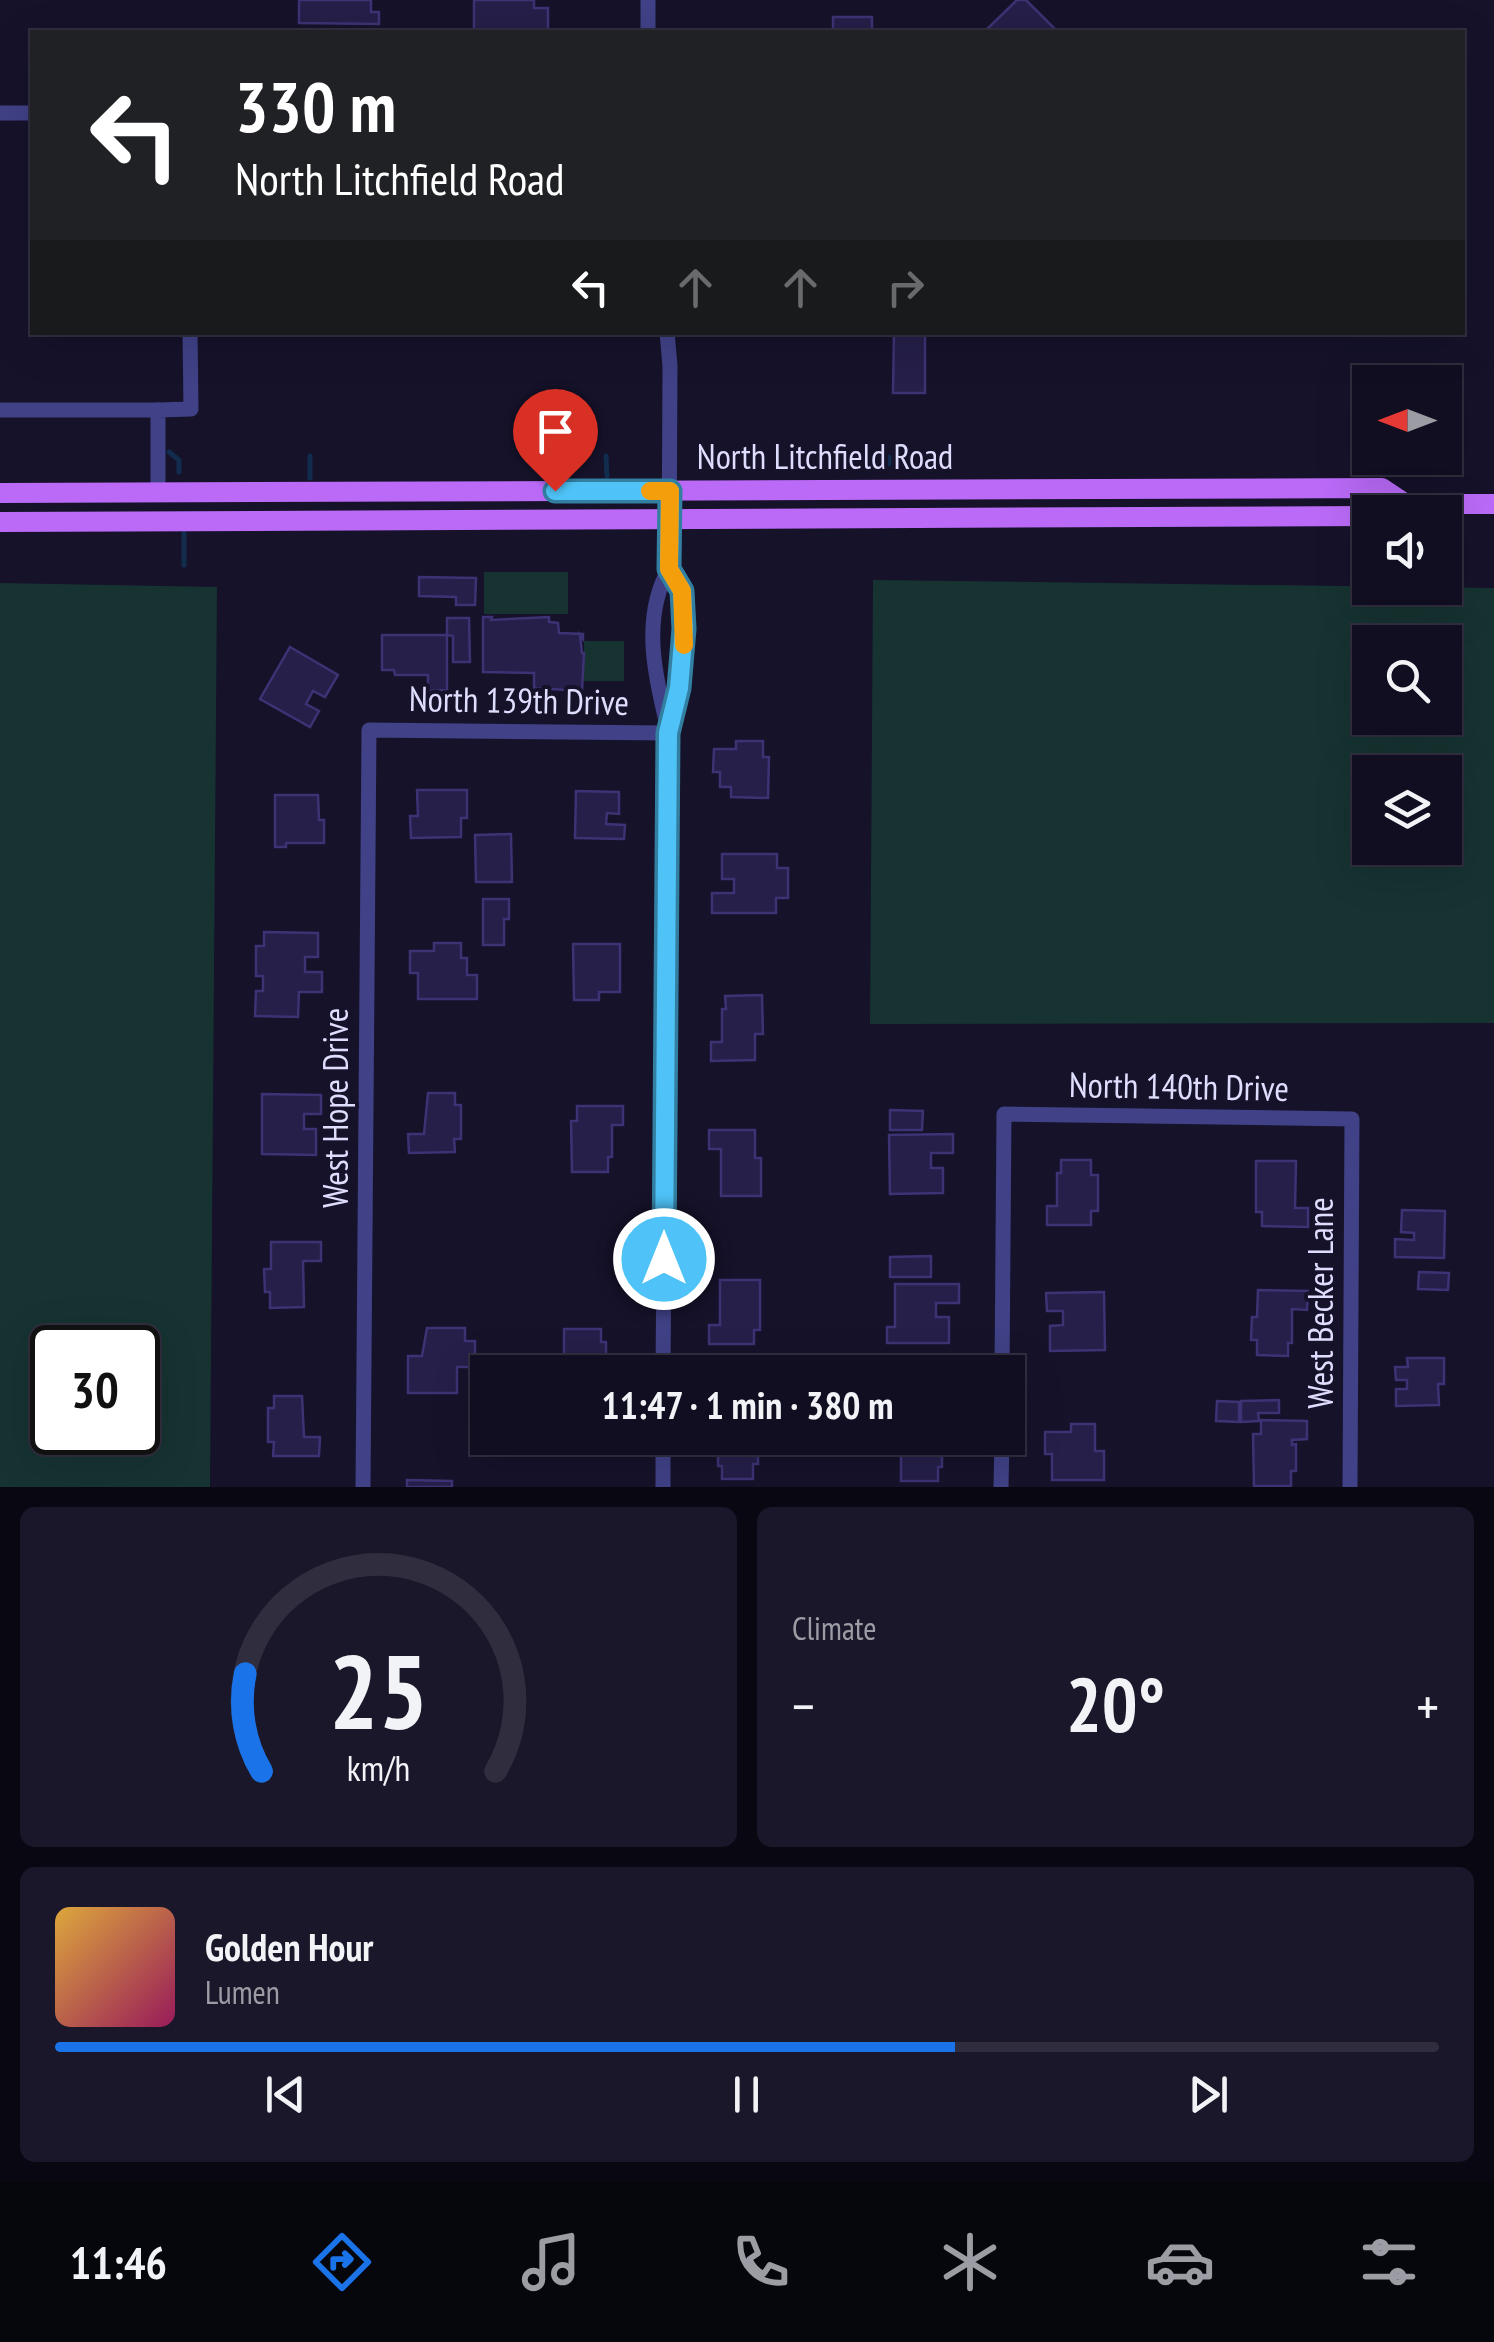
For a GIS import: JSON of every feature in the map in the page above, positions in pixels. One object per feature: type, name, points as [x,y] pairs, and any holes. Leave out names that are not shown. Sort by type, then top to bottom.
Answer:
[{"type":"main road","name":"North Litchfield Road","points":[[0,493],[1382,488],[1388,495]]},
{"type":"main road","points":[[909,519],[926,507],[982,505],[996,489]]},
{"type":"main road","points":[[0,510],[133,509],[158,493]]},
{"type":"main road","name":"North Litchfield Road","points":[[1462,505],[1494,504]]},
{"type":"main road","name":"North Litchfield Road","points":[[0,522],[1352,516]]},
{"type":"street","points":[[648,0],[648,30]]},
{"type":"street","points":[[0,113],[30,114]]},
{"type":"street","points":[[0,410],[191,410],[190,335]]},
{"type":"street","points":[[664,1355],[668,733],[679,688],[684,629],[682,591],[669,569],[667,335]]},
{"type":"street","points":[[158,410],[158,493]]},
{"type":"street","points":[[668,733],[657,686],[654,628],[658,587],[669,569]]},
{"type":"street","points":[[654,628],[684,629]]},
{"type":"street","name":"North 139th Drive","points":[[369,730],[668,733]]},
{"type":"street","name":"West Hope Drive","points":[[363,1487],[369,730]]},
{"type":"street","name":"North 140th Drive","points":[[1002,1355],[1004,1114],[1352,1119]]},
{"type":"street","name":"West Becker Lane","points":[[1350,1487],[1352,1119]]},
{"type":"street","points":[[663,1455],[663,1487]]},
{"type":"street","points":[[1001,1487],[1002,1455]]},
{"type":"green space","points":[[484,572],[568,572],[568,614],[484,614]]},
{"type":"green space","points":[[873,580],[1352,586],[1352,605],[1462,605],[1462,588],[1494,588],[1494,1023],[870,1024]]},
{"type":"green space","points":[[0,583],[217,587],[210,1487],[0,1487]]},
{"type":"green space","points":[[584,641],[624,641],[624,681],[584,681]]},
{"type":"building","points":[[299,0],[371,0],[371,12],[379,12],[379,24],[299,23]]},
{"type":"building","points":[[474,0],[534,0],[534,8],[548,8],[548,30],[474,30]]},
{"type":"building","points":[[1017,0],[1026,0],[1056,30],[986,30]]},
{"type":"building","points":[[833,17],[872,17],[872,30],[833,30]]},
{"type":"building","points":[[894,335],[925,335],[925,393],[893,393]]},
{"type":"building","points":[[419,577],[476,578],[475,605],[456,605],[456,597],[419,596]]},
{"type":"building","points":[[483,617],[549,617],[549,622],[558,623],[559,633],[583,634],[582,691],[534,688],[534,673],[483,672]]},
{"type":"building","points":[[447,618],[469,618],[470,662],[453,662],[453,636],[447,635]]},
{"type":"building","points":[[382,635],[447,635],[447,690],[428,691],[428,675],[395,675],[394,670],[382,670]]},
{"type":"building","points":[[290,647],[338,675],[325,697],[313,691],[306,704],[319,711],[310,727],[260,699]]},
{"type":"building","points":[[736,741],[763,741],[763,757],[769,757],[768,798],[731,797],[731,787],[720,787],[720,772],[713,772],[714,749],[736,749]]},
{"type":"building","points":[[417,790],[467,790],[467,818],[461,818],[461,837],[411,838],[410,816],[418,816]]},
{"type":"building","points":[[576,791],[619,792],[619,814],[607,813],[606,824],[625,825],[624,839],[575,838]]},
{"type":"building","points":[[275,795],[318,795],[324,843],[286,843],[286,847],[275,847]]},
{"type":"building","points":[[511,834],[512,882],[476,882],[475,835]]},
{"type":"building","points":[[722,854],[777,854],[777,868],[788,868],[788,898],[776,898],[776,913],[712,913],[712,893],[734,893],[734,879],[722,879]]},
{"type":"building","points":[[483,899],[509,899],[504,945],[483,945]]},
{"type":"building","points":[[264,932],[318,933],[318,957],[305,957],[305,972],[322,972],[322,992],[299,992],[298,1017],[255,1016],[256,991],[263,991],[263,976],[256,976],[256,946],[264,946]]},
{"type":"building","points":[[434,943],[461,943],[461,958],[467,958],[467,975],[477,975],[477,999],[418,999],[418,973],[410,973],[410,951],[434,951]]},
{"type":"building","points":[[573,944],[620,944],[620,992],[599,992],[599,1000],[574,1000]]},
{"type":"building","points":[[762,995],[763,1034],[755,1034],[755,1060],[711,1061],[711,1042],[722,1042],[725,996]]},
{"type":"building","points":[[428,1093],[455,1093],[455,1105],[461,1105],[461,1139],[454,1139],[455,1152],[409,1153],[408,1134],[424,1134]]},
{"type":"building","points":[[262,1094],[321,1095],[321,1114],[304,1114],[304,1129],[316,1129],[316,1155],[262,1154]]},
{"type":"building","points":[[577,1106],[623,1106],[623,1125],[612,1125],[608,1172],[572,1172],[571,1121],[577,1121]]},
{"type":"building","points":[[890,1110],[923,1111],[922,1130],[890,1130]]},
{"type":"building","points":[[709,1130],[755,1130],[755,1158],[761,1158],[761,1196],[721,1196],[721,1149],[709,1149]]},
{"type":"building","points":[[953,1134],[953,1153],[931,1153],[931,1168],[943,1168],[943,1193],[890,1194],[889,1135]]},
{"type":"building","points":[[1061,1160],[1091,1160],[1091,1175],[1098,1175],[1098,1211],[1091,1211],[1091,1225],[1047,1225],[1047,1206],[1057,1206]]},
{"type":"building","points":[[1256,1161],[1296,1161],[1295,1208],[1308,1208],[1308,1227],[1262,1226],[1262,1212],[1256,1212]]},
{"type":"building","points":[[1402,1210],[1445,1211],[1444,1258],[1395,1257],[1395,1239],[1414,1240],[1414,1233],[1401,1232]]},
{"type":"building","points":[[271,1242],[321,1242],[321,1261],[303,1261],[304,1307],[270,1308],[264,1269],[271,1269]]},
{"type":"building","points":[[931,1256],[931,1277],[890,1277],[890,1257]]},
{"type":"building","points":[[1419,1272],[1449,1273],[1448,1290],[1418,1289]]},
{"type":"building","points":[[720,1280],[760,1280],[760,1330],[754,1330],[754,1344],[709,1344],[709,1325],[720,1325]]},
{"type":"building","points":[[895,1284],[959,1284],[959,1303],[936,1303],[936,1317],[949,1317],[949,1343],[887,1343],[887,1327],[895,1327]]},
{"type":"building","points":[[1258,1290],[1308,1291],[1307,1310],[1292,1309],[1288,1356],[1257,1355],[1257,1340],[1251,1340]]},
{"type":"building","points":[[1104,1292],[1105,1350],[1050,1351],[1050,1326],[1063,1325],[1063,1311],[1047,1311],[1046,1293]]},
{"type":"building","points":[[427,1328],[465,1328],[465,1341],[475,1341],[470,1367],[457,1367],[457,1393],[408,1393],[408,1356],[422,1356]]},
{"type":"building","points":[[564,1329],[601,1329],[606,1355],[564,1355]]},
{"type":"building","points":[[1407,1358],[1444,1358],[1444,1384],[1438,1384],[1439,1405],[1396,1406],[1396,1389],[1407,1389],[1407,1380],[1396,1380],[1395,1367],[1408,1367]]},
{"type":"building","points":[[274,1396],[302,1396],[304,1437],[320,1437],[319,1456],[273,1456],[274,1442],[268,1442],[268,1408],[274,1408]]},
{"type":"building","points":[[1279,1400],[1279,1413],[1258,1413],[1259,1421],[1241,1422],[1241,1401]]},
{"type":"building","points":[[1217,1401],[1239,1402],[1239,1422],[1216,1421]]},
{"type":"building","points":[[1261,1420],[1307,1421],[1307,1439],[1292,1440],[1292,1445],[1296,1444],[1296,1471],[1291,1471],[1291,1486],[1254,1486],[1253,1434],[1261,1434]]},
{"type":"building","points":[[1071,1424],[1095,1424],[1095,1451],[1104,1451],[1104,1480],[1052,1480],[1052,1454],[1045,1454],[1045,1432],[1071,1432]]},
{"type":"building","points":[[718,1455],[758,1455],[758,1464],[753,1464],[753,1479],[722,1479],[722,1466],[718,1466]]},
{"type":"building","points":[[901,1455],[942,1455],[938,1481],[901,1481]]},
{"type":"building","points":[[407,1480],[452,1481],[452,1487],[407,1487]]},
{"type":"waterway","points":[[169,452],[179,460],[179,472]]},
{"type":"waterway","points":[[310,456],[310,478]]},
{"type":"waterway","points":[[606,456],[607,476]]},
{"type":"waterway","points":[[889,457],[889,464]]},
{"type":"waterway","points":[[184,533],[184,565]]},
{"type":"slow traffic","points":[[650,491],[670,491],[669,569],[682,591],[684,645]]},
{"type":"route","points":[[555,491],[670,491],[669,569],[682,591],[684,629],[679,688],[668,733],[664,1259]]}]
